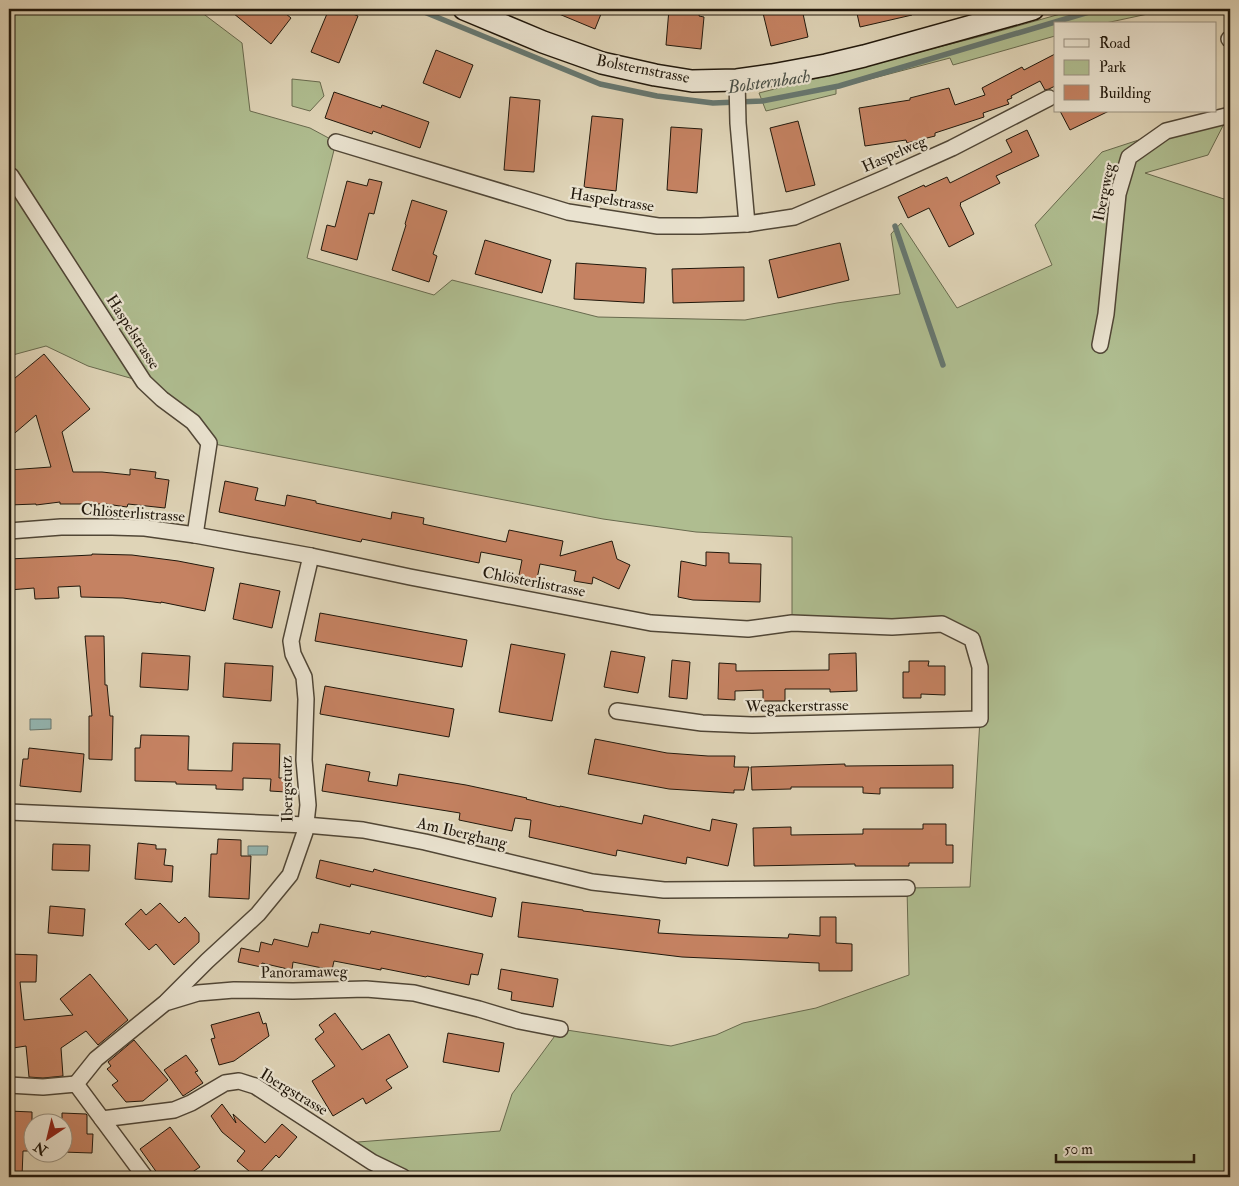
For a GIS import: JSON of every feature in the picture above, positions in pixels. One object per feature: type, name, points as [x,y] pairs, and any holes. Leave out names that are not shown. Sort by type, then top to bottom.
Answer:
[{"type":"street","name":"Bolsternstrasse","points":[[464,9],[543,42],[602,63],[655,75],[736,87],[772,75],[835,63],[1033,9]]},
{"type":"street","points":[[736,87],[748,224]]},
{"type":"street","name":"Haspelweg","points":[[748,224],[794,217],[944,152],[1050,98]]},
{"type":"street","name":"Ibergweg","points":[[1100,345],[1106,314],[1118,194],[1129,156],[1166,131],[1230,115]]},
{"type":"street","name":"Haspelstrasse","points":[[336,142],[568,212],[658,226],[748,224]]},
{"type":"street","name":"Haspelstrasse","points":[[9,176],[11,176],[144,382],[162,399],[193,422],[209,443],[195,535]]},
{"type":"street","name":"Chlösterlistrasse","points":[[9,531],[112,526],[145,528],[195,535],[651,623],[748,629],[792,623],[892,627],[942,624],[972,639],[980,667],[980,719]]},
{"type":"street","name":"Ibergstutz","points":[[165,1004],[207,961],[258,914],[290,875],[305,832],[308,806],[304,760],[306,699],[304,677],[293,654],[291,641],[311,556]]},
{"type":"street","name":"Wegackerstrasse","points":[[617,711],[702,723],[752,725],[980,719]]},
{"type":"street","name":"Am Iberghang","points":[[9,812],[306,825],[363,830],[425,842],[592,882],[664,890],[907,888]]},
{"type":"street","name":"Panoramaweg","points":[[76,1084],[96,1059],[165,1004],[198,993],[234,990],[366,989],[414,993],[519,1021],[560,1029]]},
{"type":"street","name":"Ibergstrasse","points":[[102,1119],[174,1110],[191,1104],[224,1082],[239,1081],[255,1086],[372,1162],[403,1177]]},
{"type":"street","points":[[9,1085],[43,1087],[76,1084],[145,1177]]},
{"type":"green space","points":[[9,9],[197,9],[242,43],[250,111],[310,128],[336,142],[307,258],[434,295],[452,280],[598,317],[745,320],[837,303],[900,294],[891,234],[901,223],[957,308],[1052,265],[1035,225],[1102,152],[1166,131],[1228,116],[1208,155],[1145,173],[1230,201],[1230,1177],[403,1177],[345,1143],[500,1131],[512,1094],[560,1029],[671,1046],[716,1035],[743,1023],[816,1008],[909,975],[907,888],[970,887],[980,719],[972,639],[942,624],[792,623],[792,537],[696,532],[603,519],[209,443],[144,382],[88,366],[46,346],[9,356]]},
{"type":"green space","points":[[1078,9],[1171,9],[1110,22],[1054,22],[1054,36],[953,65],[950,58],[836,88],[836,94],[766,111],[759,93],[982,36]]},
{"type":"green space","points":[[292,79],[320,82],[324,96],[310,111],[292,106]]},
{"type":"water","points":[[30,719],[51,719],[51,729],[30,730]]},
{"type":"water","points":[[248,846],[268,846],[267,855],[248,855]]},
{"type":"building","points":[[228,9],[280,9],[291,18],[271,44]]},
{"type":"building","points":[[329,9],[340,9],[358,16],[339,63],[311,52]]},
{"type":"building","points":[[547,9],[603,9],[595,29]]},
{"type":"building","points":[[669,9],[700,9],[699,16],[704,17],[701,49],[666,45]]},
{"type":"building","points":[[762,9],[802,9],[808,37],[771,46]]},
{"type":"building","points":[[856,9],[912,9],[912,15],[860,27]]},
{"type":"building","points":[[436,50],[473,65],[460,98],[423,83]]},
{"type":"building","points":[[1054,55],[1054,86],[1045,90],[1040,81],[1011,96],[1012,98],[1007,100],[1009,104],[983,113],[984,117],[935,133],[935,136],[907,143],[906,140],[865,146],[859,108],[910,100],[910,98],[949,88],[955,105],[985,95],[982,88],[1022,67],[1024,70]]},
{"type":"building","points":[[334,92],[381,108],[382,105],[429,122],[420,148],[373,131],[372,134],[325,118]]},
{"type":"building","points":[[510,97],[540,100],[534,172],[504,170]]},
{"type":"building","points":[[1061,112],[1107,112],[1070,130]]},
{"type":"building","points":[[592,116],[623,119],[616,191],[584,187]]},
{"type":"building","points":[[798,121],[815,185],[786,192],[770,128]]},
{"type":"building","points":[[671,127],[702,129],[697,193],[667,190]]},
{"type":"building","points":[[1027,130],[1039,156],[996,176],[1000,183],[960,203],[974,234],[949,247],[929,208],[908,218],[898,197],[947,177],[950,183],[1012,152],[1006,140]]},
{"type":"building","points":[[369,179],[382,182],[374,214],[369,213],[357,260],[321,250],[327,225],[335,227],[347,181],[367,186]]},
{"type":"building","points":[[412,200],[447,211],[433,254],[437,256],[429,282],[392,270]]},
{"type":"building","points":[[485,240],[551,260],[542,293],[475,274]]},
{"type":"building","points":[[840,243],[849,280],[778,298],[769,260]]},
{"type":"building","points":[[576,263],[646,268],[644,303],[574,299]]},
{"type":"building","points":[[744,267],[744,301],[673,303],[672,269]]},
{"type":"building","points":[[44,354],[90,409],[62,432],[73,472],[102,472],[130,475],[130,469],[156,472],[155,478],[169,480],[165,508],[128,504],[127,507],[106,504],[60,504],[60,502],[36,505],[9,505],[9,470],[51,467],[36,415],[9,438],[9,383]]},
{"type":"building","points":[[225,481],[258,488],[255,500],[285,506],[287,495],[391,519],[392,512],[424,518],[423,524],[506,542],[509,530],[563,541],[560,556],[612,541],[617,559],[630,565],[619,589],[593,577],[592,584],[574,581],[576,571],[540,564],[536,584],[526,582],[518,580],[522,560],[481,552],[479,563],[362,539],[361,542],[219,512]]},
{"type":"building","points":[[706,552],[729,553],[729,563],[761,564],[760,602],[693,600],[678,597],[681,561],[706,566]]},
{"type":"building","points":[[92,554],[132,555],[214,568],[205,611],[161,602],[123,598],[81,597],[80,586],[58,587],[59,598],[35,599],[34,588],[9,590],[9,559]]},
{"type":"building","points":[[240,583],[280,591],[272,628],[233,619]]},
{"type":"building","points":[[320,613],[467,640],[462,667],[315,641]]},
{"type":"building","points":[[85,636],[104,636],[105,685],[107,685],[110,716],[113,716],[112,760],[89,759],[89,716],[92,716]]},
{"type":"building","points":[[511,644],[565,654],[552,721],[499,712]]},
{"type":"building","points":[[611,651],[645,657],[638,693],[604,687]]},
{"type":"building","points":[[142,653],[190,656],[188,690],[140,687]]},
{"type":"building","points":[[856,653],[857,691],[830,692],[830,689],[785,689],[785,701],[763,701],[763,690],[735,691],[735,700],[718,699],[719,663],[736,664],[736,671],[829,670],[829,654]]},
{"type":"building","points":[[672,660],[690,662],[687,699],[669,697]]},
{"type":"building","points":[[909,661],[929,661],[928,666],[945,666],[945,695],[921,694],[921,698],[903,698],[903,672],[909,672]]},
{"type":"building","points":[[225,663],[273,666],[271,701],[223,697]]},
{"type":"building","points":[[325,686],[454,709],[449,737],[320,714]]},
{"type":"building","points":[[141,735],[189,736],[188,770],[232,771],[233,743],[280,744],[279,778],[286,778],[286,792],[270,791],[271,779],[243,778],[243,790],[216,789],[216,785],[135,781],[135,748],[140,748]]},
{"type":"building","points":[[595,739],[667,753],[735,756],[734,767],[749,767],[744,790],[734,790],[734,793],[669,789],[588,774]]},
{"type":"building","points":[[29,748],[84,754],[81,792],[20,786],[23,759],[28,759]]},
{"type":"building","points":[[326,764],[370,772],[368,781],[397,786],[399,774],[466,785],[642,824],[644,815],[710,831],[712,819],[737,824],[728,866],[687,857],[686,864],[617,850],[616,856],[529,837],[531,820],[515,818],[512,831],[459,820],[460,813],[322,791]]},
{"type":"building","points":[[845,764],[845,766],[953,765],[953,788],[880,788],[880,794],[863,793],[863,787],[791,787],[791,789],[752,790],[751,767]]},
{"type":"building","points":[[923,824],[946,824],[946,845],[953,845],[953,863],[909,863],[909,866],[855,866],[855,864],[754,866],[753,828],[791,827],[791,835],[863,834],[863,829],[923,829]]},
{"type":"building","points":[[218,839],[241,840],[241,856],[251,856],[249,899],[209,897],[211,854],[217,854]]},
{"type":"building","points":[[138,843],[156,845],[156,849],[166,849],[164,865],[173,866],[172,882],[135,879]]},
{"type":"building","points":[[53,844],[90,845],[89,871],[52,870]]},
{"type":"building","points":[[320,860],[373,872],[374,869],[496,898],[492,917],[351,884],[350,887],[316,878]]},
{"type":"building","points":[[522,902],[660,920],[658,933],[694,935],[788,938],[789,934],[820,936],[820,917],[836,917],[836,943],[852,944],[852,971],[819,971],[819,963],[682,957],[518,937]]},
{"type":"building","points":[[160,903],[179,923],[185,917],[199,933],[199,942],[174,965],[156,944],[149,950],[125,924],[141,909],[146,915]]},
{"type":"building","points":[[50,906],[85,909],[83,936],[48,933]]},
{"type":"building","points":[[320,924],[370,934],[371,931],[483,954],[478,975],[471,974],[469,985],[427,976],[334,961],[332,970],[293,962],[292,970],[262,963],[261,967],[238,962],[241,948],[259,952],[261,942],[272,945],[274,939],[308,947],[312,932],[318,933]]},
{"type":"building","points":[[9,954],[37,955],[36,982],[20,982],[24,1020],[73,1015],[60,999],[90,974],[128,1020],[98,1045],[86,1031],[61,1048],[63,1076],[29,1077],[26,1046],[13,1048],[11,1037],[9,1037]]},
{"type":"building","points":[[501,969],[558,979],[553,1007],[511,1000],[512,992],[498,989]]},
{"type":"building","points":[[259,1012],[263,1024],[266,1023],[269,1036],[234,1061],[219,1065],[211,1039],[215,1038],[211,1025]]},
{"type":"building","points":[[335,1013],[362,1050],[389,1034],[408,1067],[386,1080],[392,1088],[366,1104],[363,1098],[333,1116],[312,1081],[335,1066],[315,1039],[324,1032],[319,1025]]},
{"type":"building","points":[[448,1033],[504,1043],[499,1072],[443,1062]]},
{"type":"building","points":[[134,1040],[168,1080],[143,1101],[126,1102],[112,1085],[118,1081],[107,1069],[111,1066],[108,1062]]},
{"type":"building","points":[[186,1055],[198,1071],[195,1072],[203,1083],[183,1096],[164,1070]]},
{"type":"building","points":[[222,1104],[236,1123],[233,1114],[265,1143],[282,1124],[297,1137],[279,1158],[276,1155],[256,1177],[237,1161],[245,1151],[222,1132],[211,1116]]},
{"type":"building","points":[[9,1111],[32,1112],[32,1114],[22,1114],[22,1177],[9,1177]]},
{"type":"building","points":[[62,1113],[87,1115],[87,1134],[93,1134],[92,1153],[72,1152],[72,1114]]},
{"type":"building","points":[[170,1127],[200,1167],[185,1177],[160,1177],[140,1149]]},
{"type":"waterway","name":"Bolsternbach","points":[[417,9],[600,84],[657,96],[713,103],[762,101],[839,86],[1054,22]]},
{"type":"waterway","name":"Bolsternbach","points":[[1055,22],[1099,9]]},
{"type":"waterway","points":[[895,226],[943,365]]}]
